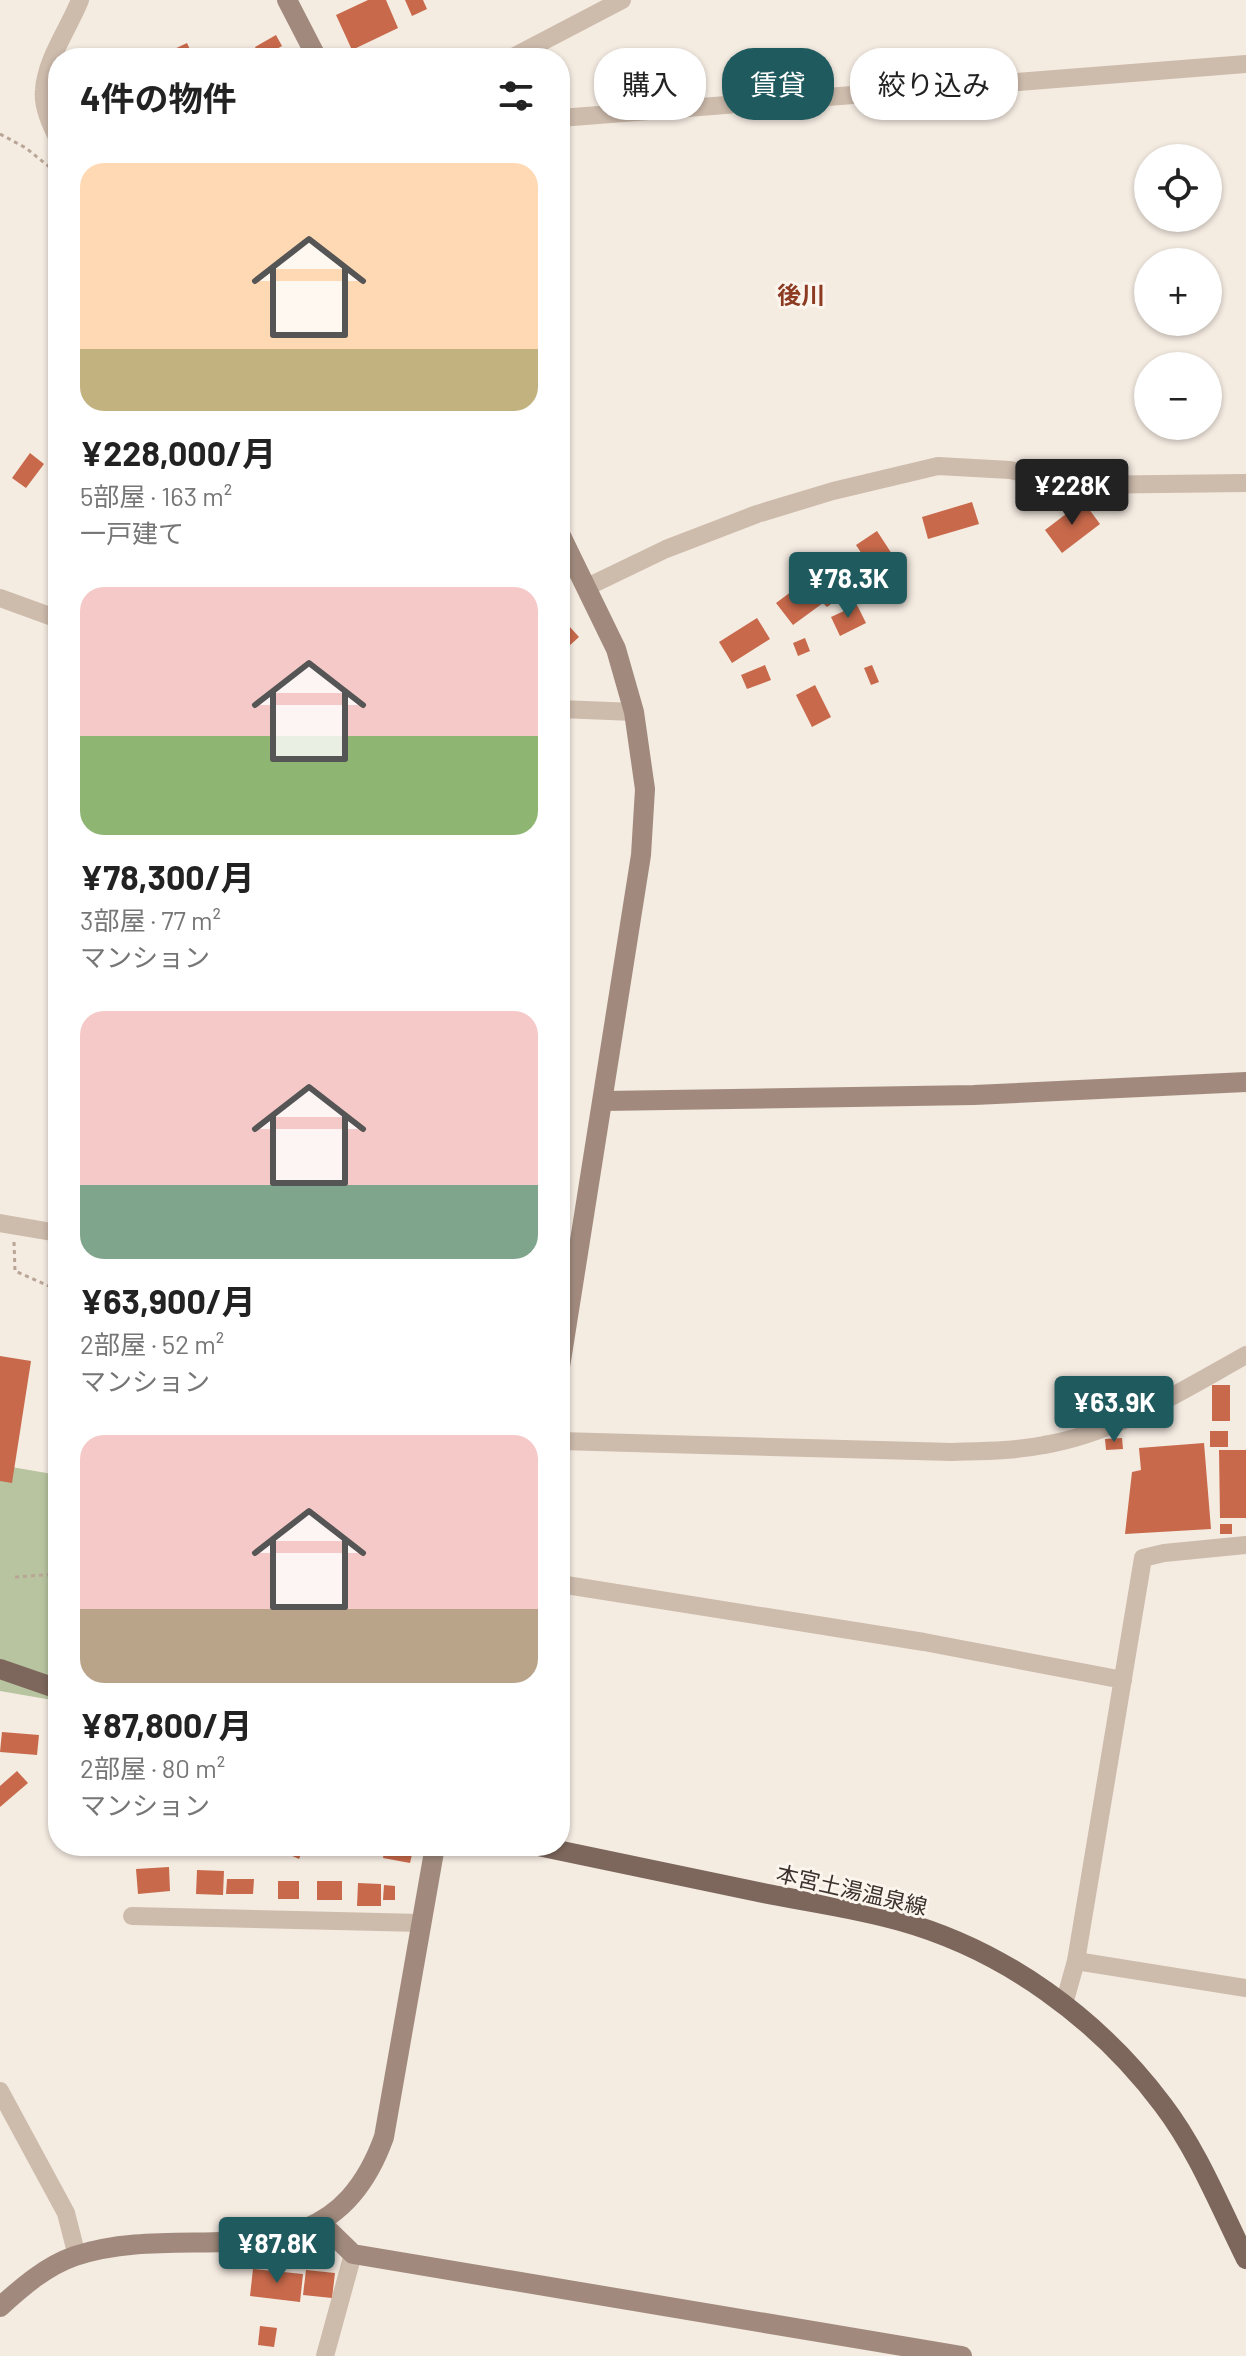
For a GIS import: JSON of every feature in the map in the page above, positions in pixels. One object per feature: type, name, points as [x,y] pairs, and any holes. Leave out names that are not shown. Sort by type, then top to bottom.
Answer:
[{"type":"main road","points":[[0,1669],[48,1686]]},
{"type":"main road","name":"本宮土湯温泉線","points":[[570,1853],[900,1921],[973,1949],[1013,1969],[1064,2004],[1127,2062],[1164,2106],[1190,2146],[1246,2259]]},
{"type":"street","points":[[58,48],[80,0]]},
{"type":"street","points":[[287,0],[312,48]]},
{"type":"street","points":[[530,48],[622,0]]},
{"type":"street","points":[[570,117],[1246,64]]},
{"type":"street","points":[[48,74],[43,91],[48,112]]},
{"type":"street","points":[[587,587],[666,549],[757,514],[833,491],[938,466],[1010,470],[1076,485],[1246,483]]},
{"type":"street","points":[[570,554],[616,649],[634,712],[645,789],[641,855],[604,1101],[570,1273]]},
{"type":"street","points":[[0,598],[48,615]]},
{"type":"street","points":[[570,709],[634,712]]},
{"type":"street","points":[[604,1101],[974,1095],[1246,1082]]},
{"type":"street","points":[[8,1225],[48,1231]]},
{"type":"street","points":[[570,1441],[952,1452],[1033,1447],[1110,1426],[1246,1355]]},
{"type":"street","points":[[1064,2004],[1076,1961],[1143,1558],[1246,1545]]},
{"type":"street","points":[[570,1586],[924,1642],[1123,1680]]},
{"type":"street","points":[[0,2307],[37,2276],[77,2256],[147,2245],[270,2239],[297,2233],[339,2210],[365,2179],[384,2137],[433,1856]]},
{"type":"street","points":[[132,1916],[421,1923]]},
{"type":"street","points":[[1076,1961],[1246,1988]]},
{"type":"street","points":[[0,2091],[66,2213],[77,2256]]},
{"type":"street","points":[[320,2222],[353,2254],[962,2356]]},
{"type":"street","points":[[325,2356],[353,2254]]},
{"type":"path","points":[[0,134],[26,148],[48,166]]},
{"type":"path","points":[[8,1225],[15,1271],[48,1286]]},
{"type":"path","points":[[15,1577],[48,1575]]},
{"type":"green space","points":[[0,1465],[48,1473],[48,1699],[0,1691]]},
{"type":"building","points":[[368,0],[386,0],[398,28],[351,48],[336,15]]},
{"type":"building","points":[[405,0],[423,0],[427,9],[412,16]]},
{"type":"building","points":[[276,35],[282,46],[278,48],[255,47]]},
{"type":"building","points":[[30,453],[44,464],[26,488],[12,478]]},
{"type":"building","points":[[1083,501],[1100,524],[1062,553],[1045,530]]},
{"type":"building","points":[[972,502],[979,524],[928,539],[922,517]]},
{"type":"building","points":[[877,531],[892,554],[871,568],[856,545]]},
{"type":"building","points":[[843,553],[864,580],[827,607],[823,603],[793,625],[776,603]]},
{"type":"building","points":[[857,605],[866,623],[840,636],[831,617]]},
{"type":"building","points":[[757,618],[770,639],[732,663],[719,642]]},
{"type":"building","points":[[570,627],[579,637],[570,645]]},
{"type":"building","points":[[805,638],[810,651],[798,656],[793,643]]},
{"type":"building","points":[[765,665],[771,680],[747,689],[741,675]]},
{"type":"building","points":[[872,665],[879,682],[871,685],[864,668]]},
{"type":"building","points":[[815,685],[831,717],[812,727],[796,695]]},
{"type":"building","points":[[0,1356],[31,1361],[12,1483],[0,1481]]},
{"type":"building","points":[[1212,1385],[1230,1385],[1230,1421],[1212,1421]]},
{"type":"building","points":[[1085,1394],[1103,1397],[1100,1411],[1083,1408]]},
{"type":"building","points":[[1210,1431],[1228,1431],[1228,1447],[1210,1447]]},
{"type":"building","points":[[1122,1438],[1123,1449],[1106,1450],[1105,1439]]},
{"type":"building","points":[[1204,1443],[1211,1529],[1125,1534],[1132,1472],[1141,1470],[1139,1448]]},
{"type":"building","points":[[1219,1450],[1246,1450],[1246,1518],[1220,1518]]},
{"type":"building","points":[[1220,1524],[1232,1524],[1232,1534],[1220,1534]]},
{"type":"building","points":[[2,1732],[39,1735],[37,1755],[0,1752]]},
{"type":"building","points":[[17,1771],[28,1783],[0,1807],[0,1786]]},
{"type":"building","points":[[383,1856],[412,1856],[410,1863]]},
{"type":"building","points":[[169,1867],[170,1891],[138,1894],[136,1869]]},
{"type":"building","points":[[197,1870],[224,1871],[223,1895],[196,1894]]},
{"type":"building","points":[[227,1879],[254,1879],[253,1894],[226,1894]]},
{"type":"building","points":[[278,1881],[299,1881],[299,1899],[278,1899]]},
{"type":"building","points":[[317,1881],[342,1881],[342,1900],[317,1900]]},
{"type":"building","points":[[358,1883],[381,1884],[381,1906],[357,1906]]},
{"type":"building","points":[[384,1885],[395,1886],[395,1900],[383,1900]]},
{"type":"building","points":[[253,2269],[303,2274],[300,2302],[250,2296]]},
{"type":"building","points":[[306,2270],[335,2273],[332,2298],[303,2295]]},
{"type":"building","points":[[260,2326],[277,2328],[274,2347],[258,2345]]},
{"type":"district","name":"後川","points":[[801,294]]}]
